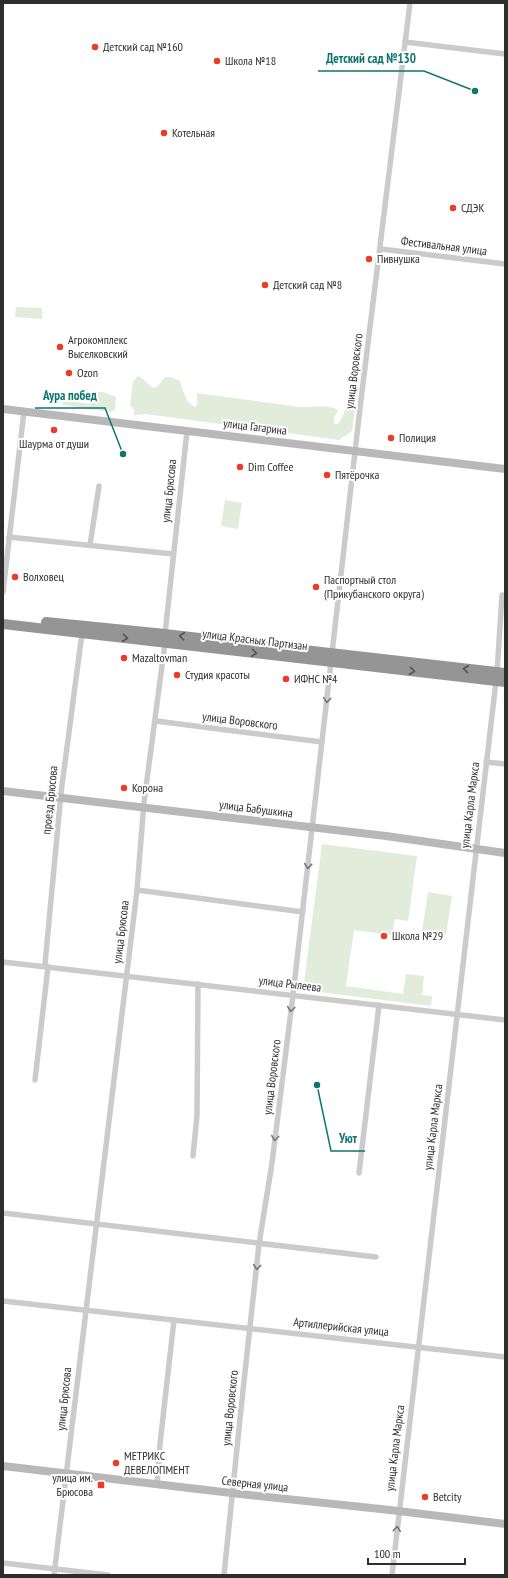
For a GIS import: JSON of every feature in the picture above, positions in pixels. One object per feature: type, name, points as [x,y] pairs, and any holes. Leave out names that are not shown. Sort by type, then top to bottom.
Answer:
[{"type":"highway","name":"улица Красных Партизан","points":[[3,618],[501,677]]},
{"type":"highway","name":"улица Красных Партизан","points":[[3,624],[82,633],[165,638]]},
{"type":"street","name":"улица Воровского","points":[[224,1575],[259,1244],[272,1162],[293,995],[356,450],[410,3]]},
{"type":"street","points":[[405,42],[505,54]]},
{"type":"street","name":"Фестивальная улица","points":[[381,249],[505,264]]},
{"type":"street","name":"улица Гагарина","points":[[3,409],[505,468]]},
{"type":"street","points":[[3,592],[24,411]]},
{"type":"street","name":"улица Брюсова","points":[[55,1572],[137,890],[144,808],[156,721],[187,431]]},
{"type":"street","points":[[90,545],[99,486]]},
{"type":"street","points":[[9,538],[173,554]]},
{"type":"street","name":"улица Карла Маркса","points":[[392,1575],[486,762],[501,677],[502,595]]},
{"type":"street","name":"проезд Брюсова","points":[[48,967],[45,964],[61,798],[82,633]]},
{"type":"street","name":"улица Воровского","points":[[156,721],[322,742]]},
{"type":"street","points":[[486,762],[505,764]]},
{"type":"street","name":"улица Бабушкина","points":[[3,791],[386,836],[505,853]]},
{"type":"street","points":[[137,890],[303,912]]},
{"type":"street","name":"улица Рылеева","points":[[3,962],[505,1020]]},
{"type":"street","points":[[35,1080],[48,967]]},
{"type":"street","points":[[193,1156],[196,1115],[198,984]]},
{"type":"street","points":[[359,1173],[379,1005]]},
{"type":"street","points":[[3,1213],[376,1257]]},
{"type":"street","name":"Артиллерийская улица","points":[[3,1301],[505,1357]]},
{"type":"street","points":[[157,1484],[174,1320]]},
{"type":"street","name":"Северная улица","points":[[3,1466],[505,1524]]},
{"type":"street","points":[[3,1563],[55,1572],[108,1575]]},
{"type":"green space","points":[[16,307],[42,308],[42,319],[15,317]]},
{"type":"green space","points":[[138,376],[153,388],[158,386],[165,377],[171,377],[180,381],[186,399],[195,407],[197,404],[197,393],[299,407],[329,407],[338,410],[334,418],[334,424],[338,424],[344,414],[345,408],[355,410],[352,431],[339,440],[146,414],[134,415],[134,410],[130,405],[133,381]]},
{"type":"green space","points":[[94,392],[103,392],[116,397],[115,410],[110,412],[63,405],[63,402],[70,401],[89,404],[92,401]]},
{"type":"green space","points":[[225,500],[242,503],[238,529],[221,526]]},
{"type":"green space","points":[[322,844],[417,856],[408,921],[395,919],[392,935],[354,930],[346,986],[403,994],[406,974],[424,976],[422,995],[432,996],[431,1006],[303,990]]},
{"type":"green space","points":[[428,892],[452,896],[446,935],[422,931]]},
{"type":"place","name":"Детский сад №160","points":[[95,47]]},
{"type":"place","name":"Школа №18","points":[[217,61]]},
{"type":"place","name":"Детский сад №130","points":[[475,91]]},
{"type":"place","name":"Котельная","points":[[164,133]]},
{"type":"place","name":"СДЭК","points":[[453,208]]},
{"type":"place","name":"Пивнушка","points":[[369,259]]},
{"type":"place","name":"Детский сад №8","points":[[265,285]]},
{"type":"place","name":"Агрокомплекс Выселковский","points":[[60,347]]},
{"type":"place","name":"Ozon","points":[[69,373]]},
{"type":"place","name":"Шаурма от души","points":[[54,430]]},
{"type":"place","name":"Полиция","points":[[391,438]]},
{"type":"place","name":"Аура побед","points":[[123,454]]},
{"type":"place","name":"Dim Coffee","points":[[240,467]]},
{"type":"place","name":"Пятёрочка","points":[[327,475]]},
{"type":"place","name":"Волховец","points":[[15,577]]},
{"type":"place","name":"Паспортный стол (Прикубанского округа)","points":[[316,587]]},
{"type":"place","name":"Mazaltovman","points":[[124,658]]},
{"type":"place","name":"Студия красоты","points":[[177,675]]},
{"type":"place","name":"ИФНС №4","points":[[286,679]]},
{"type":"place","name":"Корона","points":[[124,788]]},
{"type":"place","name":"Школа №29","points":[[384,936]]},
{"type":"place","name":"Уют","points":[[317,1085]]},
{"type":"place","name":"МЕТРИКС ДЕВЕЛОПМЕНТ","points":[[116,1463]]},
{"type":"place","name":"улица им. Брюсова","points":[[101,1485]]},
{"type":"place","name":"Betcity","points":[[425,1497]]}]
